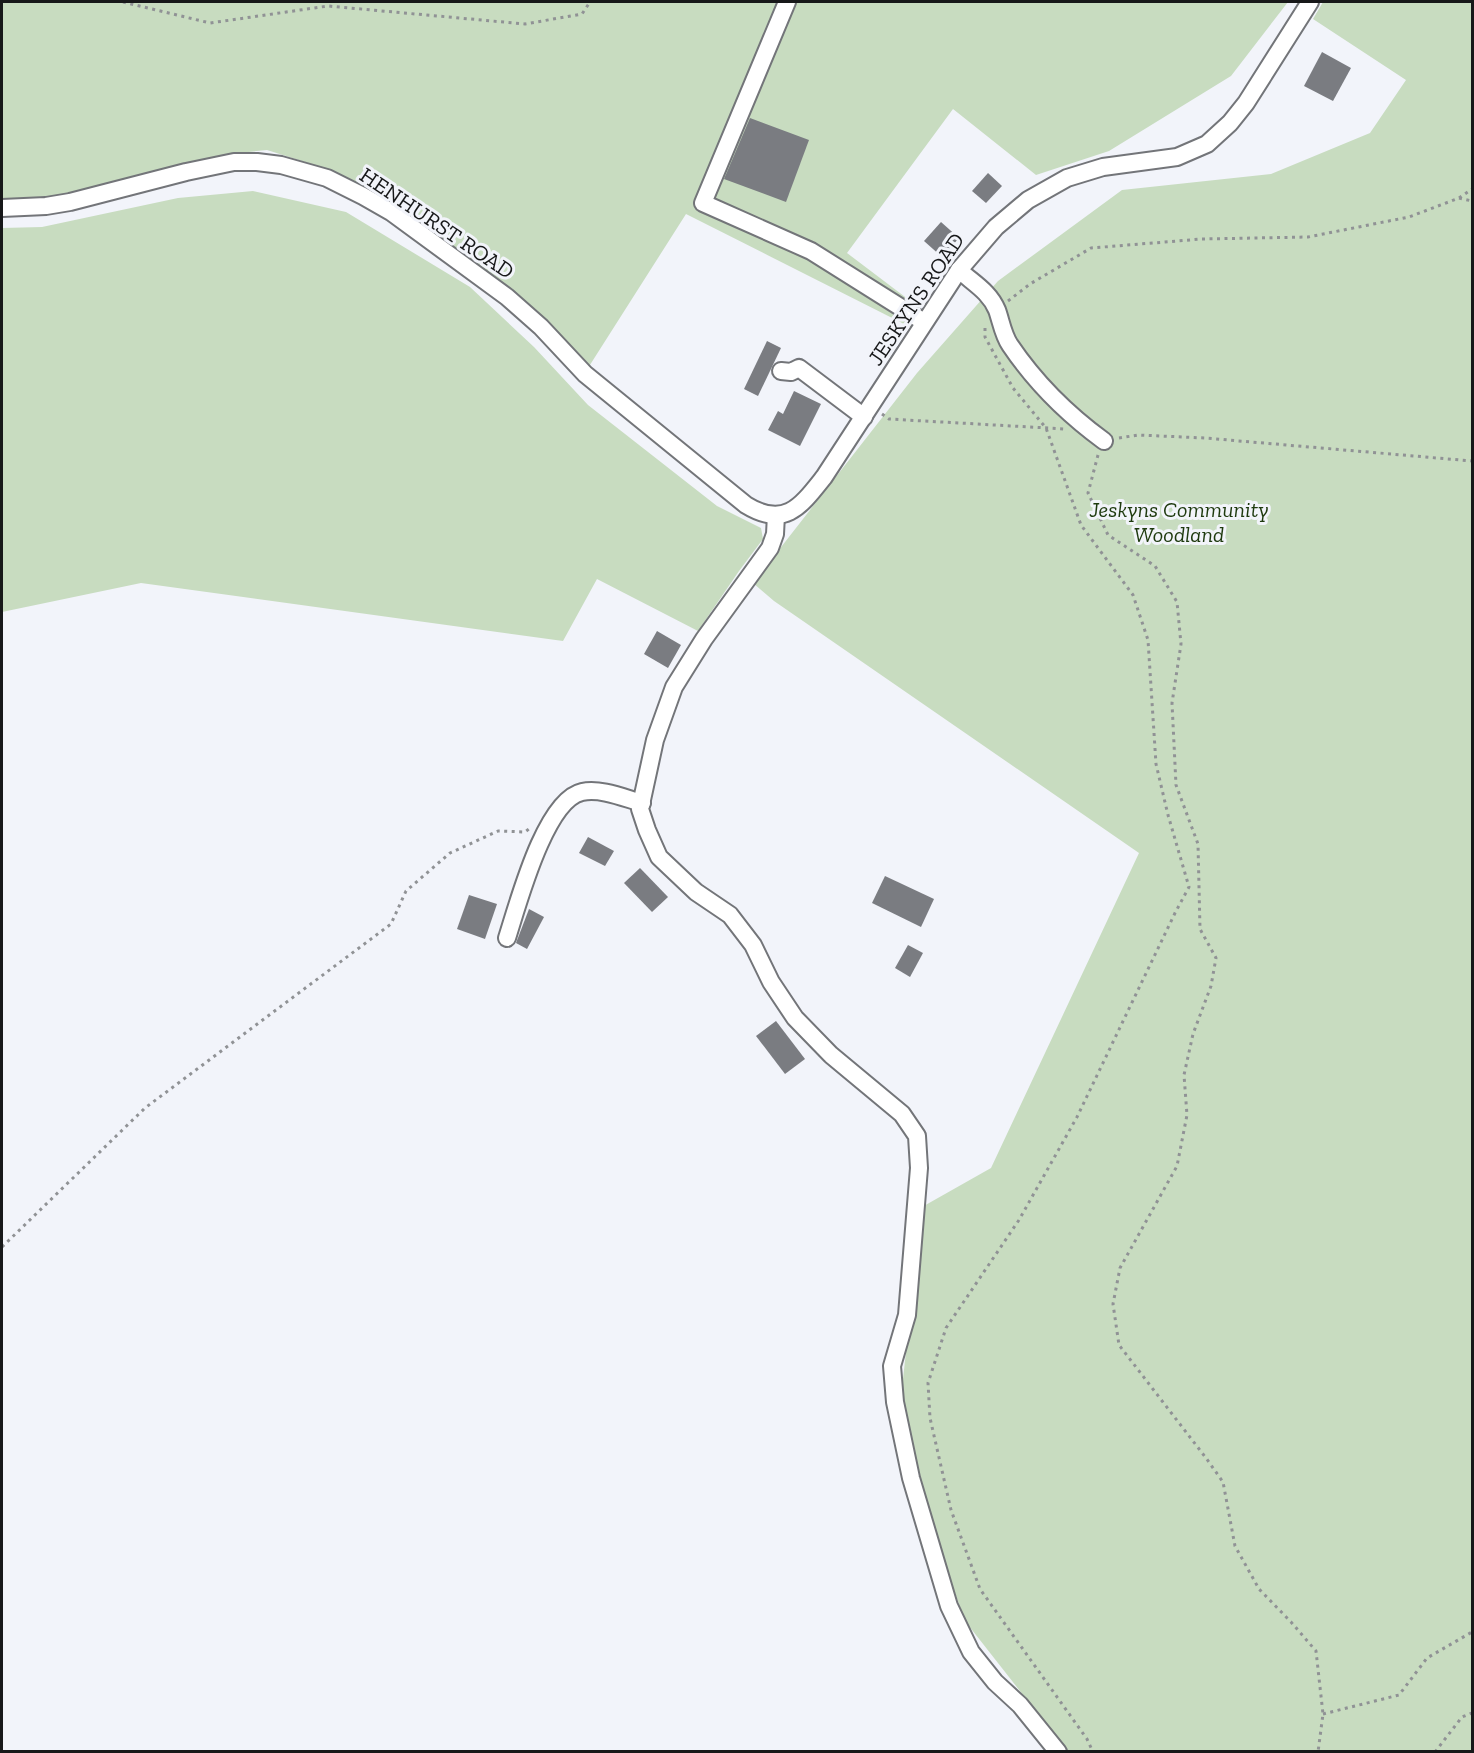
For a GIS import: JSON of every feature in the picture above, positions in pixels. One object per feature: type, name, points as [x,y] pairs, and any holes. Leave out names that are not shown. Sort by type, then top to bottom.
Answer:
[{"type":"street","points":[[787,2],[703,203],[811,251],[924,322]]},
{"type":"street","name":"JESKYNS ROAD","points":[[777,515],[794,510],[812,492],[959,270],[983,240],[1022,205],[1054,184],[1093,169],[1171,158],[1207,144],[1230,123],[1246,103],[1310,2]]},
{"type":"street","name":"HENHURST ROAD","points":[[2,208],[46,206],[70,202],[234,162],[281,165],[327,178],[381,206],[470,268],[533,320],[592,379],[743,503],[759,512],[777,515]]},
{"type":"street","points":[[959,270],[982,288],[996,309],[1008,342],[1036,381],[1086,428],[1104,441]]},
{"type":"street","points":[[781,371],[791,372],[799,368],[867,411]]},
{"type":"street","points":[[777,515],[772,545],[704,639],[674,687],[655,740],[640,809],[660,857],[696,892],[730,915],[753,945],[771,982],[795,1018],[831,1055],[902,1114],[917,1136],[920,1168],[907,1315],[892,1366],[895,1402],[911,1478],[949,1606],[971,1652],[995,1682],[1020,1705],[1058,1752]]},
{"type":"street","points":[[507,938],[541,840],[567,801],[579,793],[590,791],[642,803]]},
{"type":"path","points":[[123,2],[210,23],[328,6],[525,24],[582,14],[590,2]]},
{"type":"path","points":[[1093,1752],[1087,1739],[980,1589],[951,1510],[930,1418],[928,1383],[946,1328],[1019,1220],[1077,1117],[1174,913],[1189,887],[1156,764],[1148,640],[1133,595],[1082,525],[1046,428],[1013,388],[985,337],[985,316],[1030,284],[1091,248],[1202,239],[1308,237],[1409,217],[1459,198],[1473,189]]},
{"type":"path","points":[[1459,198],[1473,201]]},
{"type":"path","points":[[867,411],[889,419],[1046,428],[1086,428]]},
{"type":"path","points":[[1318,1752],[1323,1714],[1316,1651],[1259,1589],[1235,1546],[1223,1482],[1119,1344],[1113,1304],[1120,1268],[1177,1166],[1187,1114],[1184,1075],[1193,1034],[1211,986],[1216,958],[1200,929],[1198,844],[1176,785],[1173,702],[1180,644],[1178,603],[1155,566],[1108,535],[1088,493],[1095,462],[1104,441],[1138,435],[1205,438],[1473,461]]},
{"type":"path","points":[[2,1247],[145,1108],[391,924],[406,891],[450,853],[498,831],[525,832],[533,824]]},
{"type":"path","points":[[1323,1714],[1399,1695],[1426,1658],[1473,1632]]},
{"type":"path","points":[[1436,1752],[1462,1717],[1473,1713]]},
{"type":"green space","points":[[2,2],[1288,2],[1231,76],[1109,151],[1036,175],[953,109],[847,253],[921,309],[912,328],[686,214],[588,368],[393,204],[324,168],[267,150],[229,154],[45,199],[2,201]]},
{"type":"green space","name":"Jeskyns Community Woodland","points":[[1323,2],[1472,2],[1472,1751],[1067,1751],[965,1621],[933,1531],[901,1397],[922,1207],[991,1168],[1139,853],[774,601],[753,583],[917,373],[998,281],[1122,190],[1271,174],[1370,133],[1406,80],[1313,19]]},
{"type":"green space","points":[[253,191],[346,212],[470,287],[534,347],[588,405],[717,506],[761,528],[763,539],[698,631],[597,579],[563,641],[141,583],[2,612],[2,228],[42,227],[178,198]]},
{"type":"building","points":[[1322,52],[1351,68],[1333,101],[1304,86]]},
{"type":"building","points":[[750,118],[809,140],[786,202],[724,179]]},
{"type":"building","points":[[988,173],[1002,186],[986,203],[972,191]]},
{"type":"building","points":[[941,222],[959,238],[942,257],[924,241]]},
{"type":"building","points":[[767,341],[781,348],[758,396],[744,389]]},
{"type":"building","points":[[794,391],[821,404],[800,446],[768,430],[778,411],[783,414]]},
{"type":"building","points":[[657,631],[681,645],[668,668],[644,654]]},
{"type":"building","points":[[588,837],[614,851],[605,866],[579,853]]},
{"type":"building","points":[[640,868],[668,897],[652,912],[624,883]]},
{"type":"building","points":[[885,876],[934,899],[921,927],[872,903]]},
{"type":"building","points":[[469,895],[497,904],[485,939],[457,929]]},
{"type":"building","points":[[529,909],[544,917],[527,949],[516,943]]},
{"type":"building","points":[[908,945],[923,953],[910,977],[895,968]]},
{"type":"building","points":[[776,1021],[805,1059],[785,1074],[756,1036]]}]
